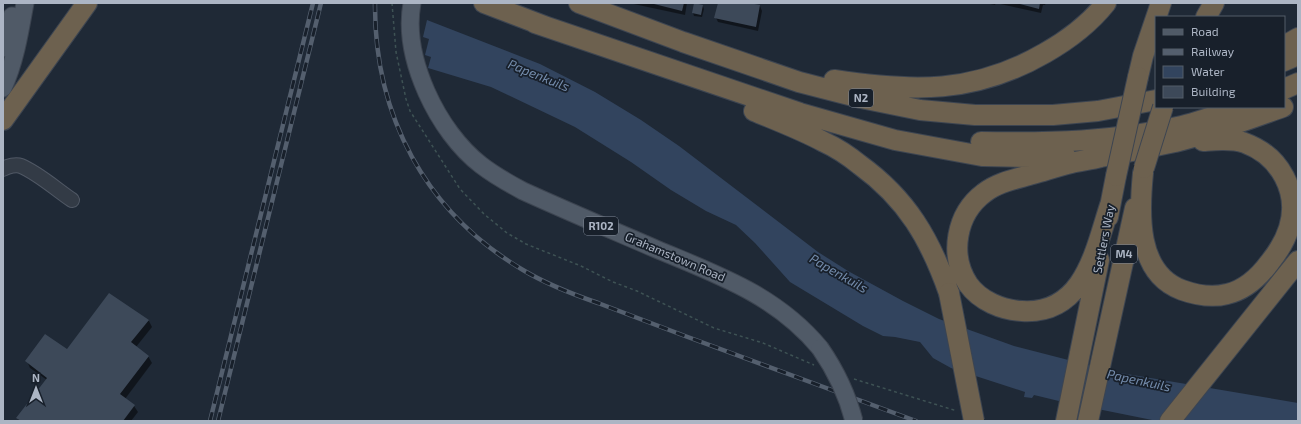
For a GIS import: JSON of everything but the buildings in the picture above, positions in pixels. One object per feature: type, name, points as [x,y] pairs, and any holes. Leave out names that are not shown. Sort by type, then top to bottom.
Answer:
[{"type":"highway","points":[[3,120],[87,3]]},
{"type":"highway","points":[[484,3],[748,96],[800,113],[895,140],[982,156],[1061,157],[1130,152]]},
{"type":"highway","name":"N2","points":[[579,3],[683,42],[798,82],[861,98],[920,110],[975,114],[1052,114],[1098,111],[1155,102]]},
{"type":"highway","points":[[683,42],[827,78],[874,86],[908,88],[934,87],[981,81],[1020,67],[1073,36],[1106,3]]},
{"type":"highway","name":"Settlers Way","points":[[1157,16],[1161,3]]},
{"type":"highway","points":[[1202,16],[1207,3]]},
{"type":"highway","points":[[1207,16],[1214,3]]},
{"type":"highway","name":"Settlers Way","points":[[1066,421],[1116,176],[1138,77],[1143,56],[1155,21]]},
{"type":"highway","points":[[535,22],[792,127],[825,142],[848,156],[890,189],[906,207],[921,230],[935,255],[949,293],[968,417]]},
{"type":"highway","points":[[1285,45],[1298,38]]},
{"type":"highway","points":[[1285,61],[1298,55]]},
{"type":"highway","points":[[1285,90],[1298,83]]},
{"type":"highway","points":[[1285,106],[1298,100]]},
{"type":"highway","name":"Settlers Way","points":[[1088,421],[1143,170],[1155,107]]},
{"type":"highway","points":[[850,127],[926,138],[973,142],[1038,143],[1096,139],[1145,133],[1182,126],[1238,108]]},
{"type":"highway","points":[[1110,205],[1093,259],[1087,272],[1071,295],[1058,304],[1040,311],[1014,311],[1003,308],[980,296],[969,285],[962,274],[957,251],[959,228],[972,205],[983,194],[996,186],[1068,163],[1176,142],[1222,129],[1281,108]]},
{"type":"highway","points":[[1143,170],[1140,200],[1144,242],[1150,261],[1162,278],[1169,284],[1182,290],[1198,295],[1214,296],[1236,291],[1257,277],[1275,255],[1284,241],[1289,228],[1292,216],[1292,203],[1289,186],[1284,174],[1277,164],[1266,155],[1244,143],[1215,140],[1176,142]]},
{"type":"highway","points":[[1170,421],[1298,261]]},
{"type":"main road","points":[[3,88],[8,78],[9,44],[14,3]]},
{"type":"main road","points":[[9,44],[25,3]]},
{"type":"main road","name":"M4","points":[[1143,56],[1152,3]]},
{"type":"main road","name":"Grahamstown Road","points":[[411,4],[411,32],[417,67],[426,92],[445,126],[464,149],[480,165],[504,181],[523,191],[728,280],[761,297],[794,320],[811,336],[837,375],[854,421]]},
{"type":"lane","points":[[3,169],[7,166],[20,166],[72,200]]},
{"type":"path","points":[[392,3],[396,52],[410,111],[460,188],[484,214],[507,233],[526,244],[637,291],[714,328],[763,343],[817,366]]},
{"type":"path","points":[[854,379],[968,417]]},
{"type":"water","name":"Papenkuils","points":[[427,20],[540,64],[595,92],[641,120],[679,146],[818,252],[848,271],[939,319],[1014,346],[1115,372],[1298,403],[1298,421],[1157,421],[1034,395],[1032,398],[1024,397],[1025,392],[951,368],[933,358],[920,342],[883,336],[863,326],[790,282],[755,243],[736,225],[706,211],[671,190],[631,162],[575,127],[491,87],[428,68],[431,57],[425,55],[429,39],[423,37]]},
{"type":"railway","points":[[210,421],[313,3]]},
{"type":"railway","points":[[218,421],[321,3]]},
{"type":"railway","points":[[375,3],[377,44],[384,84],[396,121],[412,157],[433,190],[458,220],[488,246],[523,270],[569,292],[916,421]]}]
